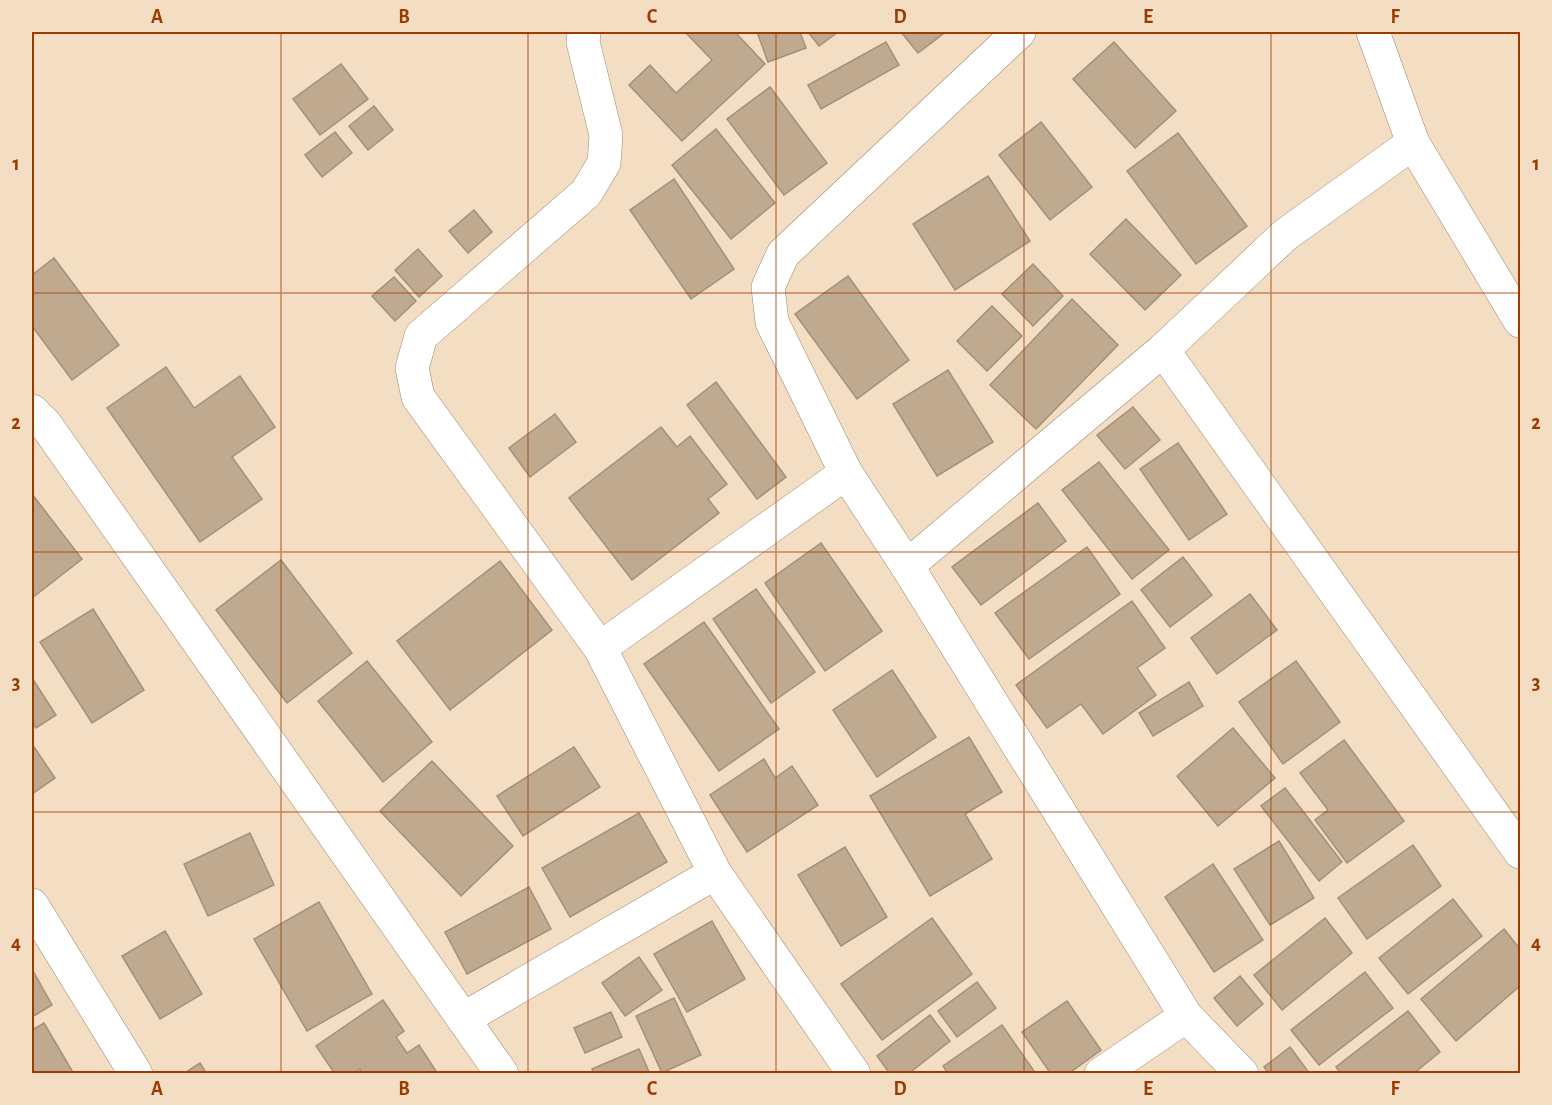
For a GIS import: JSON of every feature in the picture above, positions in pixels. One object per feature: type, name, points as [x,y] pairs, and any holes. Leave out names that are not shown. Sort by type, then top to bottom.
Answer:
[{"type":"street","points":[[584,32],[583,42],[606,135],[604,164],[586,193],[422,336],[412,368],[418,397],[600,648],[715,873],[854,1074]]},
{"type":"street","points":[[1019,32],[783,254],[768,287],[772,322],[846,473],[907,566],[1186,1016],[1242,1074]]},
{"type":"street","points":[[1372,32],[1413,143],[1521,321]]},
{"type":"street","points":[[907,566],[1163,350],[1286,235],[1413,143]]},
{"type":"street","points":[[1163,350],[1521,852]]},
{"type":"street","points":[[32,411],[46,425],[502,1074]]},
{"type":"street","points":[[600,648],[846,473]]},
{"type":"street","points":[[463,1019],[715,873]]},
{"type":"street","points":[[32,905],[136,1074]]},
{"type":"street","points":[[1101,1074],[1186,1016]]},
{"type":"building","points":[[685,32],[735,32],[765,64],[682,141],[629,85],[650,65],[676,93],[712,60]]},
{"type":"building","points":[[757,32],[800,32],[806,48],[768,62]]},
{"type":"building","points":[[808,32],[838,32],[819,46]]},
{"type":"building","points":[[901,32],[942,32],[943,34],[918,53]]},
{"type":"building","points":[[886,42],[899,65],[821,109],[808,85]]},
{"type":"building","points":[[1114,42],[1176,111],[1135,148],[1073,79]]},
{"type":"building","points":[[341,64],[368,99],[320,135],[293,99]]},
{"type":"building","points":[[770,87],[827,163],[784,195],[727,119]]},
{"type":"building","points":[[374,106],[393,130],[368,150],[349,126]]},
{"type":"building","points":[[1041,122],[1092,187],[1050,220],[999,155]]},
{"type":"building","points":[[716,129],[775,203],[731,239],[672,165]]},
{"type":"building","points":[[335,132],[352,153],[322,177],[305,155]]},
{"type":"building","points":[[1178,133],[1247,226],[1196,264],[1127,171]]},
{"type":"building","points":[[988,176],[1030,241],[955,290],[913,224]]},
{"type":"building","points":[[674,179],[734,269],[691,299],[630,210]]},
{"type":"building","points":[[474,210],[492,232],[468,253],[449,231]]},
{"type":"building","points":[[1126,219],[1181,275],[1145,310],[1090,254]]},
{"type":"building","points":[[418,249],[442,276],[419,297],[395,270]]},
{"type":"building","points":[[54,258],[119,345],[72,380],[32,326],[32,275]]},
{"type":"building","points":[[1033,264],[1063,296],[1033,326],[1002,294]]},
{"type":"building","points":[[848,276],[909,360],[857,399],[795,314]]},
{"type":"building","points":[[394,277],[416,301],[395,321],[372,296]]},
{"type":"building","points":[[1072,299],[1118,345],[1036,429],[990,385]]},
{"type":"building","points":[[992,306],[1022,336],[987,371],[957,341]]},
{"type":"building","points":[[166,367],[194,408],[240,376],[275,427],[232,457],[262,499],[200,542],[107,408]]},
{"type":"building","points":[[948,370],[993,442],[937,476],[893,404]]},
{"type":"building","points":[[716,382],[786,477],[757,499],[687,405]]},
{"type":"building","points":[[1133,407],[1160,440],[1125,469],[1097,435]]},
{"type":"building","points":[[555,414],[576,442],[530,477],[509,448]]},
{"type":"building","points":[[661,427],[677,447],[690,436],[727,484],[708,499],[719,513],[632,580],[569,498]]},
{"type":"building","points":[[1178,443],[1227,514],[1189,540],[1140,469]]},
{"type":"building","points":[[1099,462],[1169,550],[1132,579],[1062,490]]},
{"type":"building","points":[[32,494],[82,559],[32,598]]},
{"type":"building","points":[[1038,503],[1066,541],[981,605],[952,567]]},
{"type":"building","points":[[821,543],[882,631],[825,671],[765,583]]},
{"type":"building","points":[[1087,547],[1120,594],[1029,659],[995,613]]},
{"type":"building","points":[[1183,557],[1212,595],[1170,627],[1141,590]]},
{"type":"building","points":[[281,560],[352,653],[287,703],[216,610]]},
{"type":"building","points":[[500,561],[552,630],[450,710],[397,641]]},
{"type":"building","points":[[756,589],[815,672],[771,703],[713,619]]},
{"type":"building","points":[[1250,594],[1277,630],[1217,674],[1191,638]]},
{"type":"building","points":[[1132,601],[1165,648],[1137,668],[1156,695],[1103,734],[1081,704],[1047,728],[1016,685]]},
{"type":"building","points":[[93,609],[144,690],[92,723],[40,642]]},
{"type":"building","points":[[704,622],[779,729],[719,771],[644,664]]},
{"type":"building","points":[[367,661],[432,742],[383,782],[318,701]]},
{"type":"building","points":[[1296,661],[1340,722],[1283,764],[1239,702]]},
{"type":"building","points":[[892,670],[936,737],[877,777],[833,710]]},
{"type":"building","points":[[32,678],[56,715],[36,728],[32,722]]},
{"type":"building","points":[[1189,682],[1203,706],[1153,736],[1139,713]]},
{"type":"building","points":[[1233,728],[1275,778],[1218,826],[1177,776]]},
{"type":"building","points":[[969,737],[1002,792],[965,814],[992,859],[930,896],[870,796]]},
{"type":"building","points":[[1344,740],[1404,821],[1347,863],[1315,820],[1328,810],[1300,773]]},
{"type":"building","points":[[32,744],[55,778],[32,794]]},
{"type":"building","points":[[574,747],[600,787],[523,836],[497,796]]},
{"type":"building","points":[[764,759],[775,778],[792,766],[818,805],[747,852],[710,795]]},
{"type":"building","points":[[432,761],[513,846],[461,896],[380,811]]},
{"type":"building","points":[[1285,788],[1342,862],[1319,881],[1261,806]]},
{"type":"building","points":[[639,813],[667,862],[570,917],[542,868]]},
{"type":"building","points":[[250,833],[274,885],[208,916],[184,864]]},
{"type":"building","points":[[1279,841],[1314,898],[1270,925],[1234,869]]},
{"type":"building","points":[[1413,845],[1441,886],[1367,939],[1338,898]]},
{"type":"building","points":[[845,847],[887,917],[841,946],[798,875]]},
{"type":"building","points":[[1213,864],[1263,940],[1214,972],[1165,897]]},
{"type":"building","points":[[529,887],[551,929],[467,974],[445,932]]},
{"type":"building","points":[[1453,899],[1482,936],[1408,994],[1379,958]]},
{"type":"building","points":[[319,902],[372,994],[307,1031],[254,939]]},
{"type":"building","points":[[932,918],[972,974],[882,1040],[841,984]]},
{"type":"building","points":[[1325,918],[1352,953],[1282,1010],[1254,975]]},
{"type":"building","points":[[712,921],[745,979],[687,1012],[654,954]]},
{"type":"building","points":[[1504,929],[1520,949],[1520,986],[1456,1041],[1421,999]]},
{"type":"building","points":[[165,931],[202,994],[160,1019],[122,956]]},
{"type":"building","points":[[639,957],[662,990],[625,1016],[602,983]]},
{"type":"building","points":[[32,969],[52,1005],[32,1017]]},
{"type":"building","points":[[1365,972],[1393,1008],[1319,1065],[1291,1030]]},
{"type":"building","points":[[1240,976],[1263,1004],[1237,1026],[1214,998]]},
{"type":"building","points":[[977,982],[996,1008],[957,1037],[938,1011]]},
{"type":"building","points":[[674,998],[701,1055],[662,1073],[636,1016]]},
{"type":"building","points":[[383,1000],[404,1031],[396,1037],[407,1053],[419,1045],[438,1074],[363,1074],[360,1069],[354,1074],[335,1074],[316,1046]]},
{"type":"building","points":[[1067,1001],[1101,1050],[1068,1074],[1051,1074],[1022,1032]]},
{"type":"building","points":[[1408,1011],[1440,1052],[1413,1074],[1341,1074],[1336,1067]]},
{"type":"building","points":[[611,1012],[622,1037],[585,1053],[574,1028]]},
{"type":"building","points":[[930,1015],[950,1041],[908,1074],[890,1074],[877,1056]]},
{"type":"building","points":[[44,1023],[74,1074],[32,1074],[32,1030]]},
{"type":"building","points":[[1002,1025],[1036,1074],[948,1074],[943,1066]]},
{"type":"building","points":[[1290,1047],[1310,1074],[1269,1074],[1264,1067]]},
{"type":"building","points":[[639,1049],[650,1074],[594,1074],[592,1069]]},
{"type":"building","points":[[200,1063],[207,1074],[183,1074]]}]
